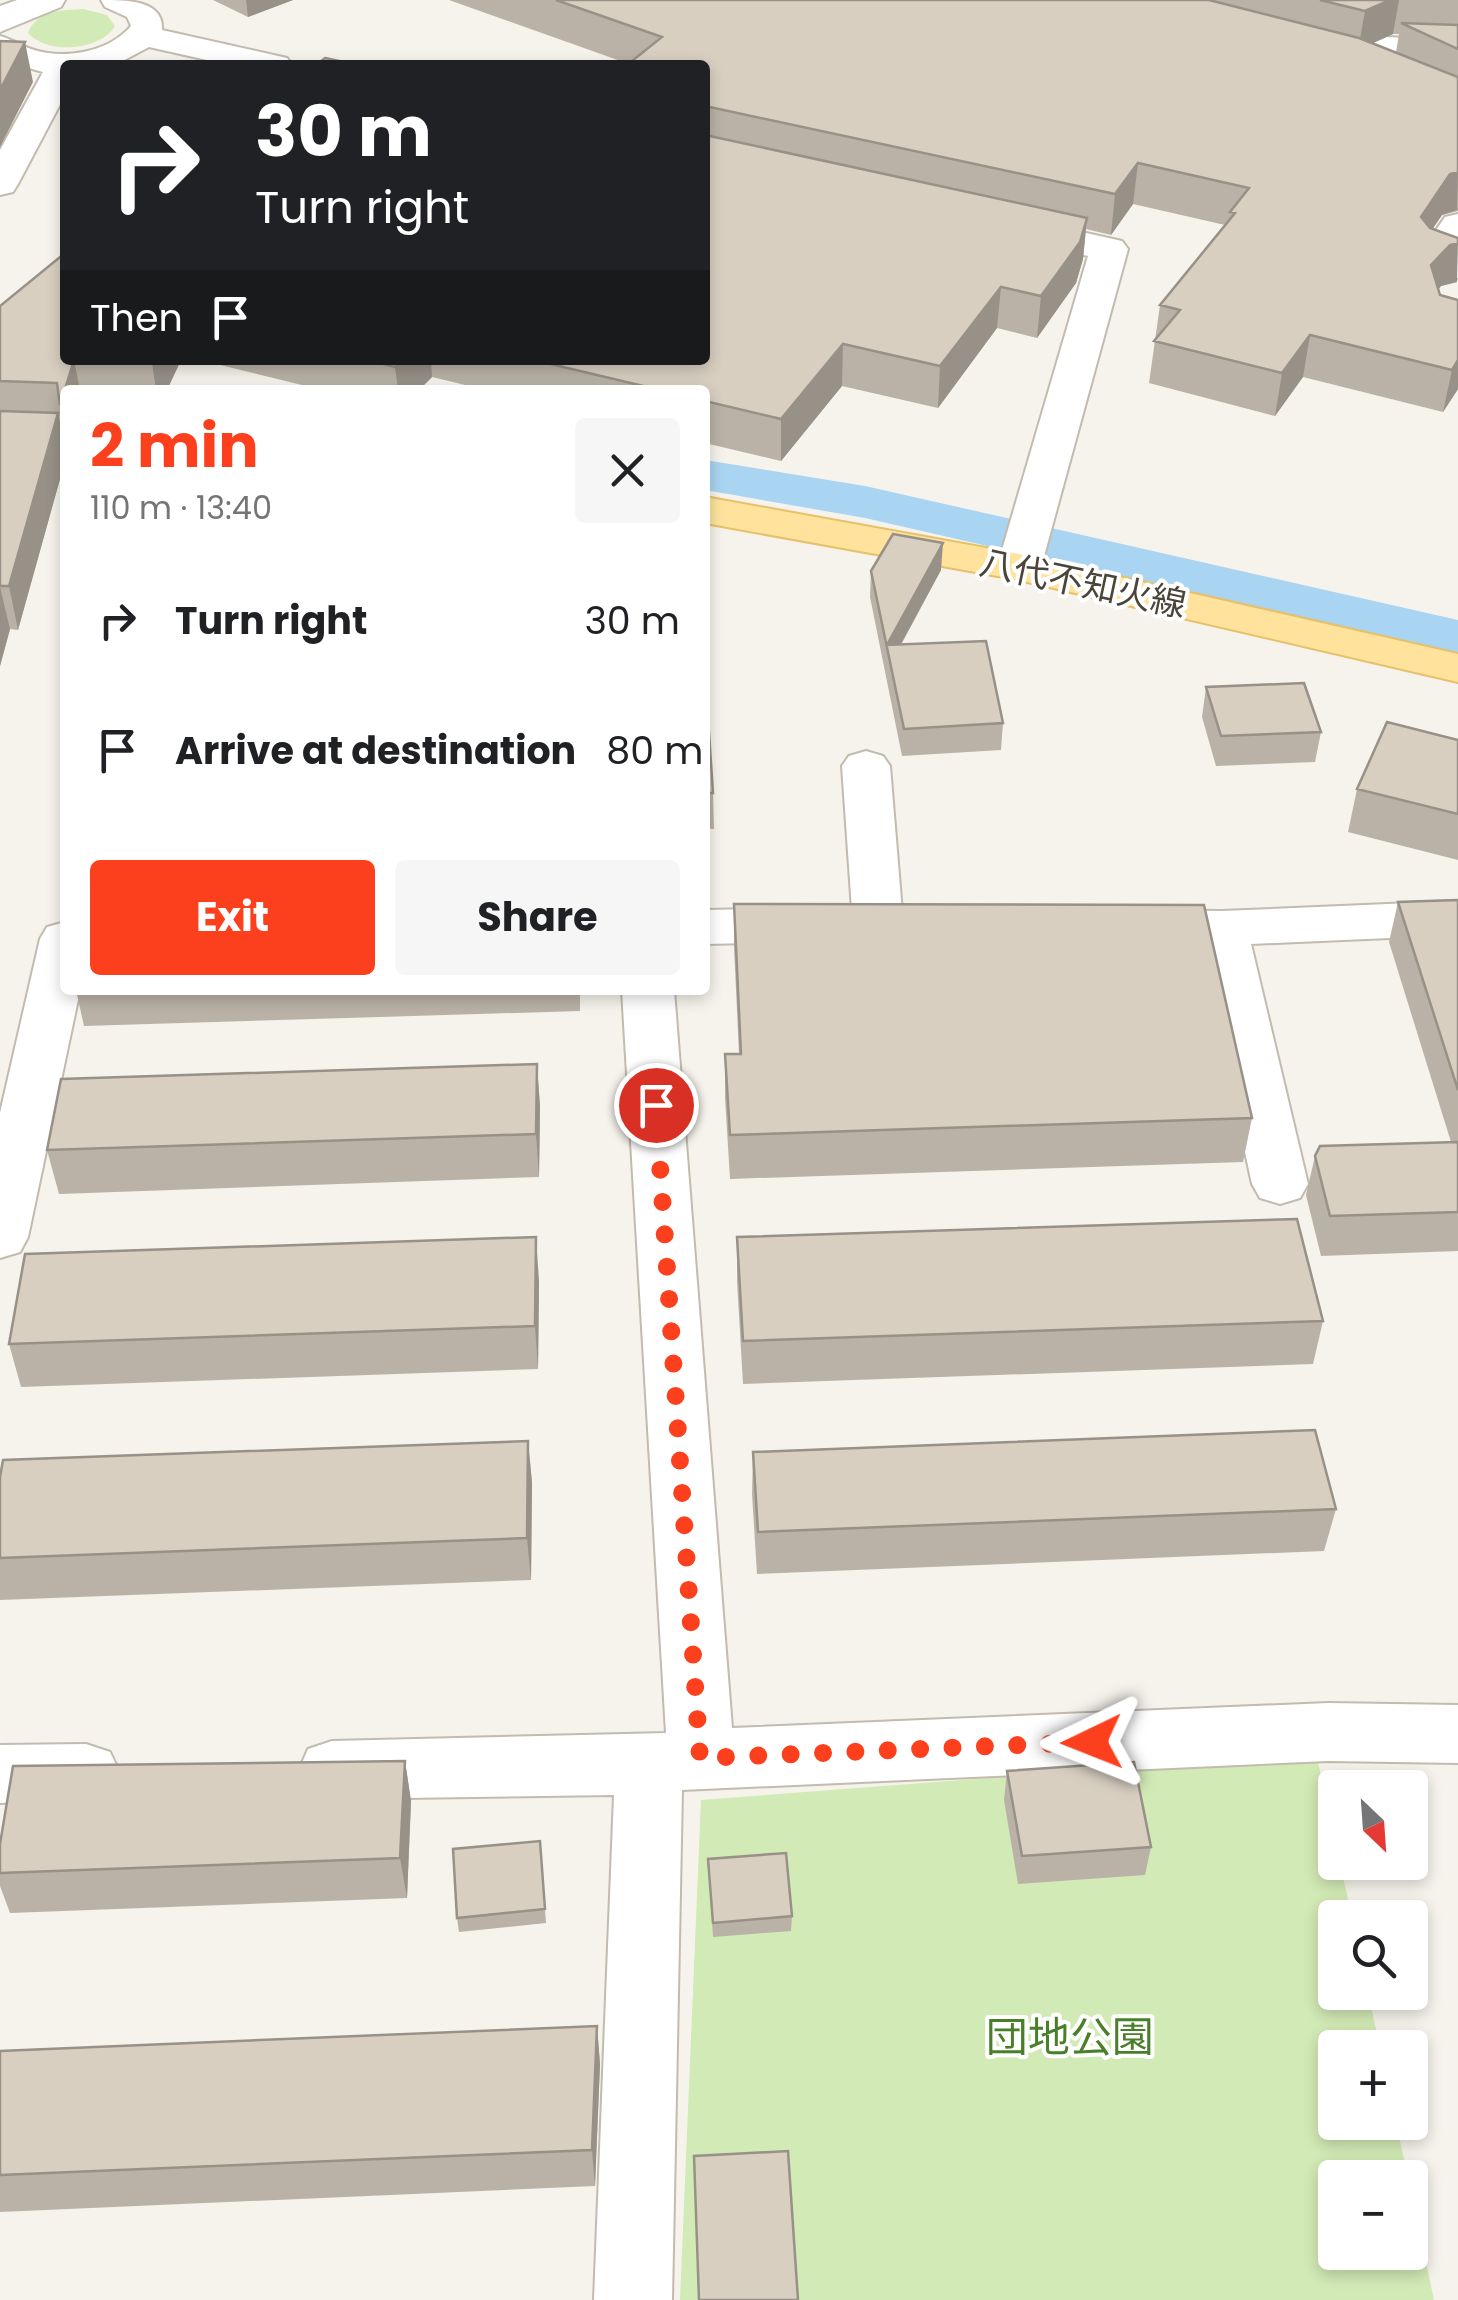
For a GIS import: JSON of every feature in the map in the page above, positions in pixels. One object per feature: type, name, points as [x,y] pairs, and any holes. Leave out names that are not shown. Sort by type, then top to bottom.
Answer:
[{"type":"main road","name":"八代不知火線","points":[[710,511],[1023,548],[1458,668]]},
{"type":"street","points":[[116,0],[141,11],[147,18],[143,36]]},
{"type":"street","points":[[78,60],[104,56],[143,36],[252,60]]},
{"type":"street","points":[[0,46],[27,59],[60,62]]},
{"type":"street","points":[[1329,57],[1381,72],[1386,47],[1458,50]]},
{"type":"street","points":[[0,184],[60,71]]},
{"type":"street","points":[[974,219],[1109,249],[1023,548]]},
{"type":"street","points":[[1458,225],[1436,258],[1458,267]]},
{"type":"street","points":[[710,927],[898,924],[866,766]]},
{"type":"street","points":[[1088,926],[1222,928],[1458,918]]},
{"type":"street","points":[[1222,928],[1280,1184]]},
{"type":"street","points":[[0,1236],[60,962]]},
{"type":"street","points":[[633,2300],[675,1762],[648,995]]},
{"type":"street","points":[[276,1770],[675,1762],[1328,1732],[1458,1734]]},
{"type":"street","points":[[0,1774],[138,1772]]},
{"type":"green space","points":[[83,9],[107,15],[115,26],[98,41],[73,47],[48,45],[28,33],[43,16]]},
{"type":"green space","name":"団地公園","points":[[1316,1753],[1320,1770],[1318,1880],[1344,1880],[1348,1900],[1318,1900],[1318,2010],[1372,2010],[1376,2030],[1318,2030],[1318,2140],[1400,2140],[1404,2160],[1318,2160],[1318,2270],[1428,2270],[1434,2300],[680,2300],[701,1800]]},
{"type":"building","points":[[556,0],[1209,0],[1359,38],[1458,77],[1458,172],[1450,174],[1421,217],[1430,228],[1458,238],[1458,243],[1450,245],[1431,265],[1440,295],[1458,300],[1458,360],[1452,370],[1310,335],[1282,373],[1154,341],[1180,310],[1160,305],[1235,213],[1230,212],[1249,188],[1138,163],[1115,194],[710,107],[710,60],[633,60],[662,37]]},
{"type":"building","points":[[1320,0],[1390,0],[1365,11]]},
{"type":"building","points":[[1401,23],[1458,25],[1458,49]]},
{"type":"building","points":[[0,41],[25,42],[0,90]]},
{"type":"building","points":[[710,136],[1087,218],[1080,242],[1041,296],[1001,287],[940,366],[843,344],[781,419],[710,402],[710,385],[639,385],[555,365],[710,365]]},
{"type":"building","points":[[60,257],[60,365],[72,365],[66,385],[60,385],[60,405],[57,383],[0,381],[0,306]]},
{"type":"building","points":[[0,411],[58,413],[9,586],[0,586]]},
{"type":"building","points":[[893,534],[943,543],[887,645],[986,641],[1003,723],[904,729],[871,571]]},
{"type":"building","points":[[1304,683],[1321,732],[1221,736],[1206,687]]},
{"type":"building","points":[[1387,722],[1458,740],[1458,814],[1357,789]]},
{"type":"building","points":[[710,748],[713,793],[710,793]]},
{"type":"building","points":[[1458,900],[1458,1090],[1398,902]]},
{"type":"building","points":[[734,904],[1204,905],[1252,1118],[730,1135],[725,1054],[741,1054]]},
{"type":"building","points":[[537,1064],[536,1134],[47,1150],[61,1079]]},
{"type":"building","points":[[1458,1142],[1458,1212],[1330,1216],[1315,1156],[1320,1146]]},
{"type":"building","points":[[1297,1219],[1323,1321],[743,1341],[737,1237]]},
{"type":"building","points":[[536,1237],[535,1326],[9,1344],[25,1254]]},
{"type":"building","points":[[1315,1430],[1336,1509],[758,1532],[753,1452]]},
{"type":"building","points":[[528,1441],[527,1538],[0,1558],[3,1460]]},
{"type":"building","points":[[405,1761],[400,1858],[0,1873],[0,1844],[13,1766]]},
{"type":"building","points":[[1134,1762],[1151,1847],[1022,1856],[1007,1771]]},
{"type":"building","points":[[540,1841],[545,1909],[457,1918],[453,1849]]},
{"type":"building","points":[[786,1853],[792,1916],[713,1923],[708,1859]]},
{"type":"building","points":[[597,2026],[592,2150],[0,2175],[0,2051]]},
{"type":"building","points":[[788,2151],[798,2300],[699,2300],[694,2156]]},
{"type":"waterway","points":[[710,476],[865,502],[1458,637]]},
{"type":"route","points":[[656,1105],[700,1758],[1092,1742]]}]
